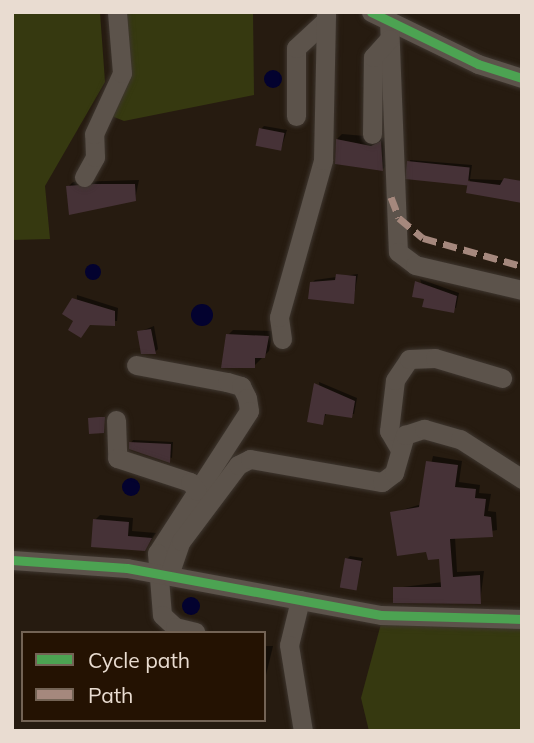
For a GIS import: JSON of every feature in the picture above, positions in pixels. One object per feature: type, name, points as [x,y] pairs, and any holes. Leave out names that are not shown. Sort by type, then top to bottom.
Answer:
[{"type":"street","points":[[84,177],[95,157],[94,134],[122,73],[117,12]]},
{"type":"street","points":[[296,116],[296,48],[325,17]]},
{"type":"street","points":[[282,339],[279,317],[323,160],[325,17]]},
{"type":"street","points":[[383,24],[478,64],[522,78]]},
{"type":"street","points":[[372,134],[373,57],[383,24]]},
{"type":"street","points":[[383,24],[398,252],[415,265],[522,290]]},
{"type":"street","points":[[399,448],[391,418],[395,380],[409,359],[435,358],[502,378]]},
{"type":"street","points":[[136,365],[241,386],[247,398],[249,411],[156,553],[162,574],[162,615],[175,627],[191,631]]},
{"type":"street","points":[[116,419],[117,458],[190,482],[197,491]]},
{"type":"street","points":[[162,574],[181,541],[238,465],[250,458],[382,482],[394,473],[399,448],[405,435],[424,429],[460,439],[522,479]]},
{"type":"street","points":[[12,560],[162,574],[381,615],[522,619]]},
{"type":"street","points":[[300,600],[289,645],[303,731]]},
{"type":"green space","points":[[12,12],[100,12],[105,82],[45,186],[50,239],[12,240]]},
{"type":"green space","points":[[121,12],[253,12],[254,95],[124,121],[109,115]]},
{"type":"green space","points":[[382,620],[522,626],[522,731],[369,731],[361,698]]},
{"type":"shaded area","points":[[273,70],[279,73],[282,79],[279,85],[273,88],[267,85],[264,79],[267,73]]},
{"type":"shaded area","points":[[90,264],[96,264],[101,272],[99,278],[90,280],[85,275],[85,269]]},
{"type":"shaded area","points":[[202,304],[210,307],[213,315],[210,323],[202,326],[194,323],[191,315],[194,307]]},
{"type":"shaded area","points":[[131,478],[137,481],[140,487],[137,493],[131,496],[125,493],[122,487],[125,481]]},
{"type":"shaded area","points":[[187,597],[195,597],[200,606],[198,613],[187,615],[182,610],[182,602]]},
{"type":"building","points":[[259,128],[285,133],[281,151],[256,146]]},
{"type":"building","points":[[336,139],[371,146],[381,141],[383,171],[335,164]]},
{"type":"building","points":[[407,161],[470,168],[468,185],[405,179]]},
{"type":"building","points":[[504,178],[522,181],[522,203],[466,193],[468,181],[500,185]]},
{"type":"building","points":[[135,184],[136,201],[69,215],[66,186]]},
{"type":"building","points":[[336,274],[356,276],[354,304],[308,299],[310,282],[335,280]]},
{"type":"building","points":[[415,281],[457,296],[454,313],[422,307],[424,299],[412,297]]},
{"type":"building","points":[[72,298],[115,311],[115,326],[90,325],[81,338],[68,330],[73,321],[62,314]]},
{"type":"building","points":[[151,329],[156,354],[141,354],[137,331]]},
{"type":"building","points":[[226,334],[269,336],[265,358],[255,358],[255,368],[221,368]]},
{"type":"building","points":[[314,383],[355,401],[352,418],[325,414],[323,425],[307,422]]},
{"type":"building","points":[[105,417],[104,433],[89,434],[88,418]]},
{"type":"building","points":[[129,442],[171,444],[170,463],[129,449]]},
{"type":"building","points":[[426,461],[458,465],[455,487],[476,489],[475,498],[486,499],[484,516],[491,517],[493,537],[450,539],[453,577],[480,575],[481,604],[393,603],[393,587],[441,587],[439,559],[428,560],[426,552],[397,556],[390,512],[419,507]]},
{"type":"building","points":[[93,519],[129,522],[128,536],[152,538],[145,551],[91,547]]},
{"type":"building","points":[[345,558],[362,561],[357,590],[340,588]]},
{"type":"marked path","points":[[391,197],[399,218],[423,238],[522,266]]},
{"type":"cycle path","points":[[371,12],[478,64],[522,78]]},
{"type":"cycle path","points":[[12,560],[127,568],[381,615],[522,619]]}]
